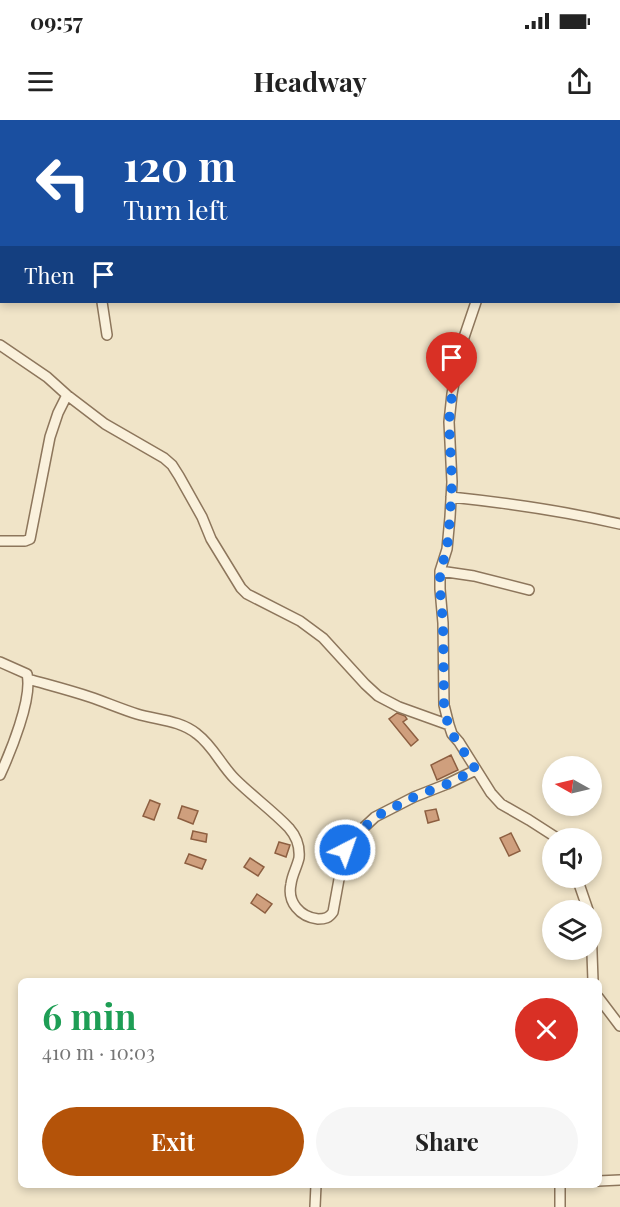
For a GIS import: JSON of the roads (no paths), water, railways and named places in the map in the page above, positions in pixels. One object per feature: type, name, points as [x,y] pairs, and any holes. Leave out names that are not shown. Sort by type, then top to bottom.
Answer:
[{"type":"street","points":[[102,303],[106,335]]},
{"type":"street","points":[[476,303],[460,349],[449,422],[451,497],[448,541],[440,572],[444,705],[452,734],[491,793],[501,804],[542,828]]},
{"type":"street","points":[[0,345],[47,377],[105,424],[172,465],[195,503],[212,539],[241,588],[247,594],[300,621],[323,638],[378,696],[399,707],[448,725]]},
{"type":"street","points":[[0,541],[30,539],[50,437],[67,395]]},
{"type":"street","points":[[451,497],[578,514],[620,524]]},
{"type":"street","points":[[440,572],[474,576],[529,590]]},
{"type":"street","points":[[0,662],[24,672],[28,679],[26,702],[14,744],[0,775]]},
{"type":"street","points":[[28,679],[135,713],[173,722],[197,734],[235,779],[290,830],[298,844],[299,857],[290,884],[290,894],[294,906],[312,918],[327,918],[333,912],[346,842],[351,835],[362,830],[375,817],[394,807],[476,770]]},
{"type":"street","points":[[592,960],[593,978]]},
{"type":"street","points":[[602,1002],[620,1026]]},
{"type":"street","points":[[602,1181],[620,1180]]},
{"type":"street","points":[[315,1207],[316,1188]]},
{"type":"street","points":[[560,1188],[560,1207]]}]
